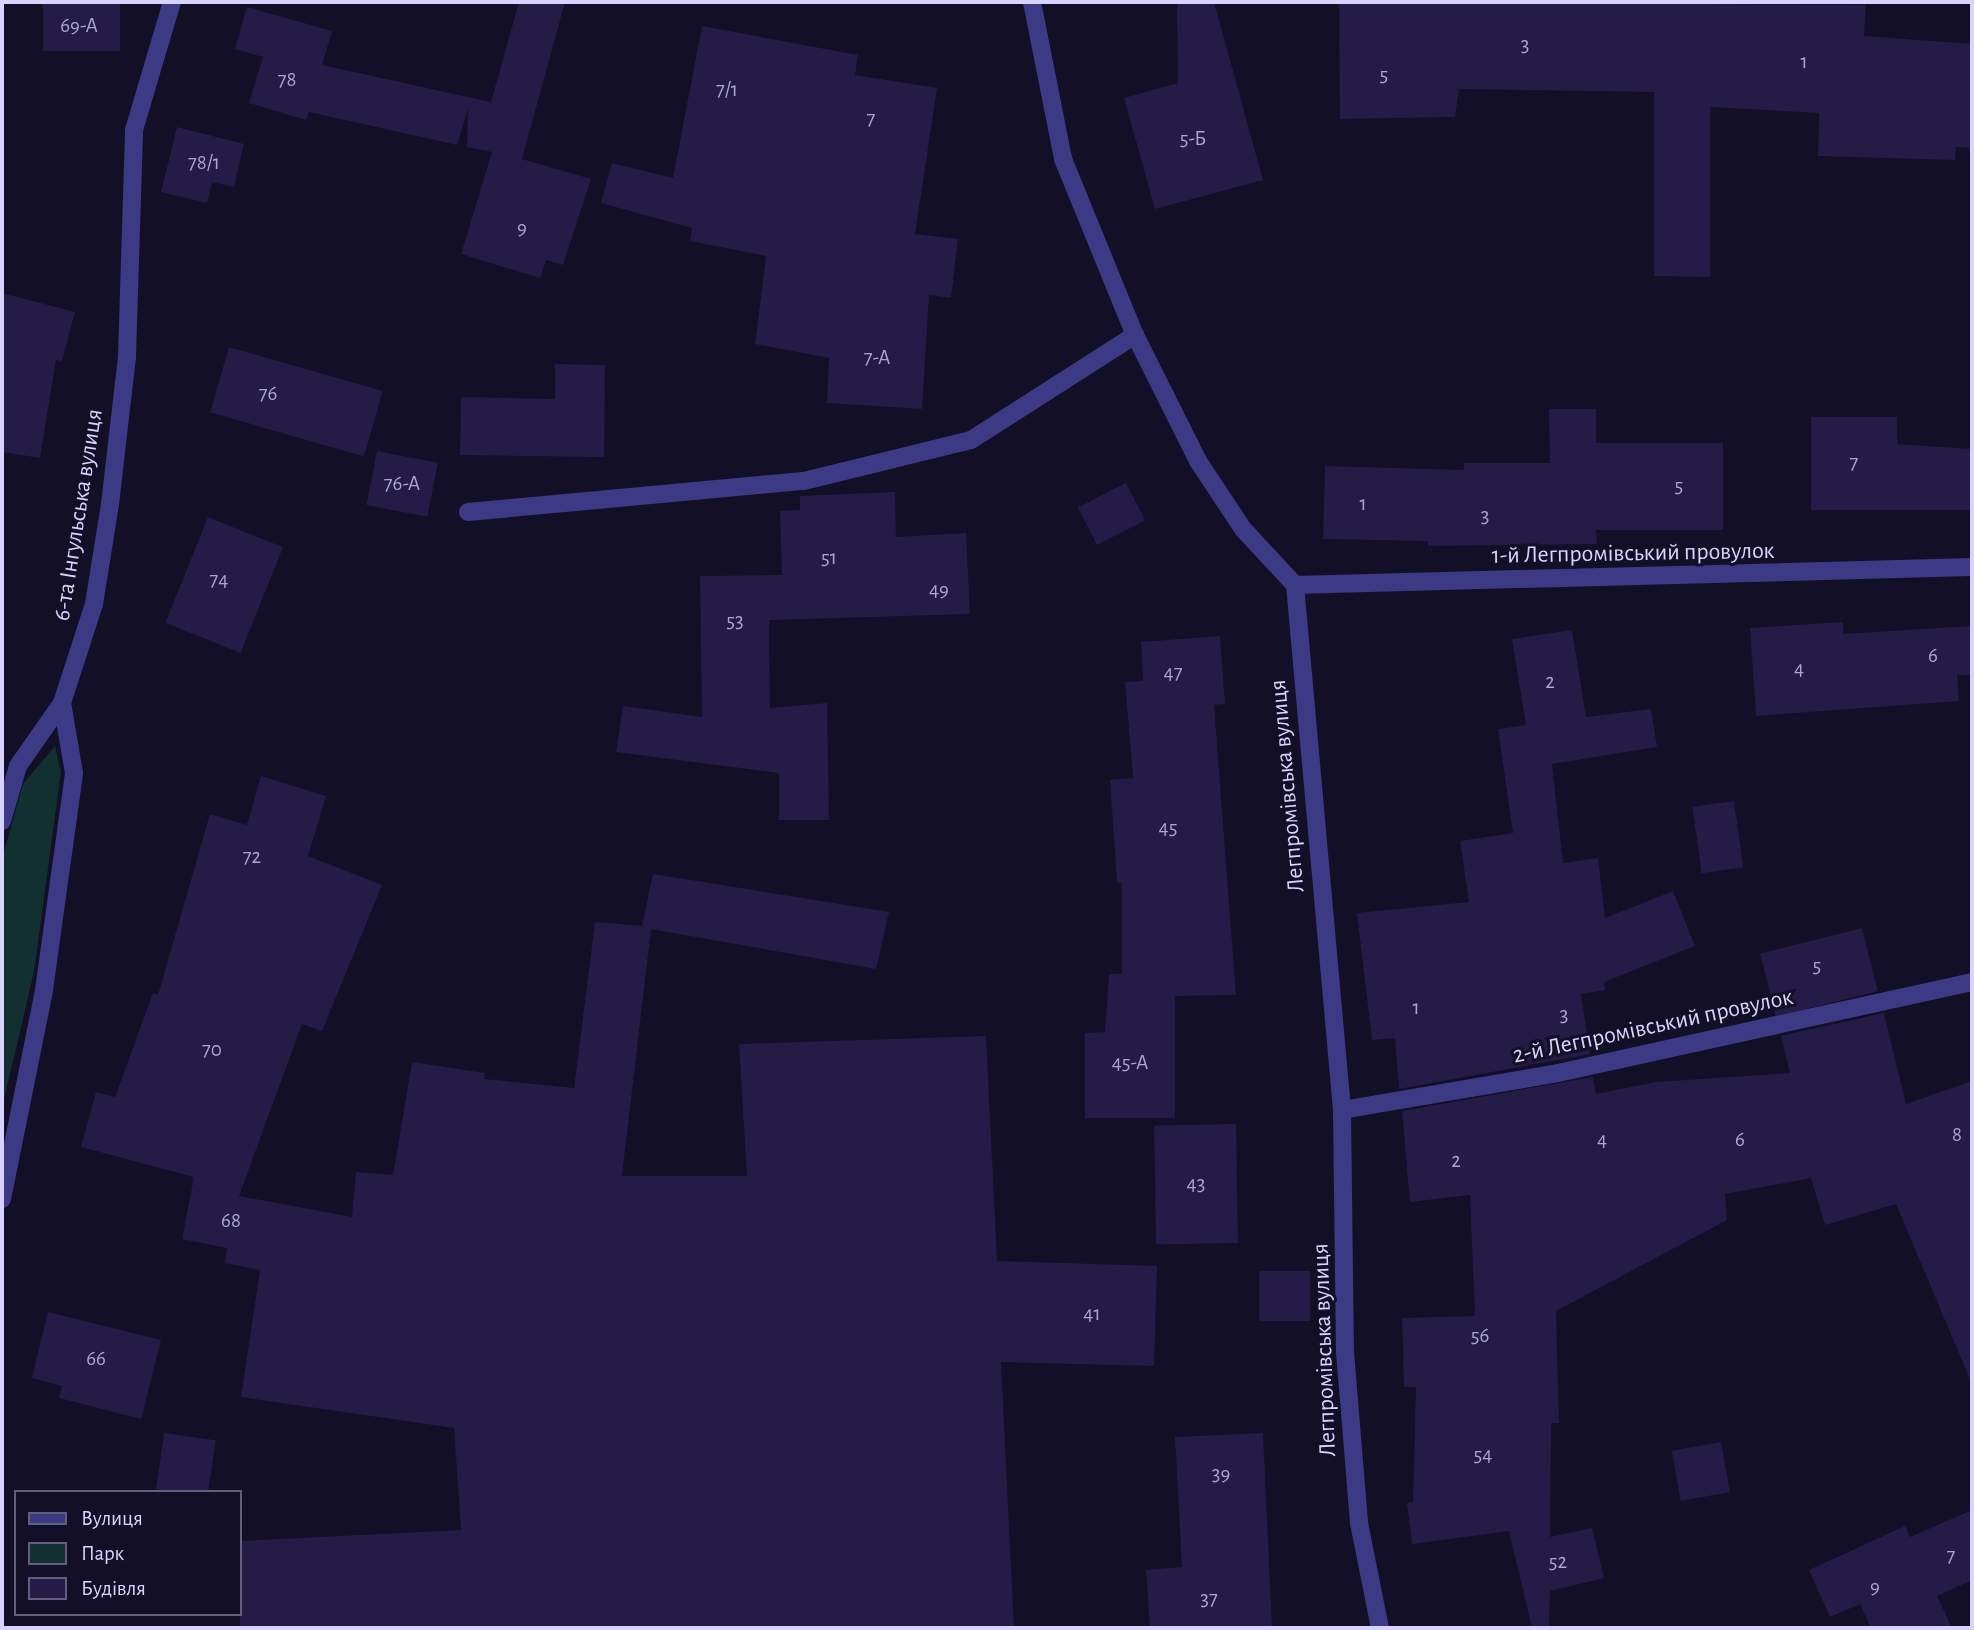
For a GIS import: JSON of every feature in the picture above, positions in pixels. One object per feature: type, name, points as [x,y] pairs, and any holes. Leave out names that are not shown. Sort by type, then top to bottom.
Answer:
[{"type":"street","name":"6-та Інгульська вулиця","points":[[2,1199],[44,990],[74,773],[62,703],[94,604],[110,503],[127,356],[134,130],[172,2]]},
{"type":"street","points":[[1032,2],[1063,159],[1135,335],[1198,461],[1243,529],[1295,585]]},
{"type":"street","points":[[468,512],[804,481],[971,440],[1135,335]]},
{"type":"street","name":"1-й Легпромівський провулок","points":[[1295,585],[1972,567]]},
{"type":"street","name":"Легпромівська вулиця","points":[[1295,585],[1342,1110],[1345,1352],[1359,1523],[1380,1628]]},
{"type":"street","points":[[2,821],[18,766],[62,703]]},
{"type":"street","name":"2-й Легпромівський провулок","points":[[1342,1110],[1558,1073],[1972,982]]},
{"type":"green space","points":[[55,746],[61,772],[34,972],[2,1108],[2,859],[23,784]]},
{"type":"building","points":[[43,2],[120,2],[120,51],[43,51]]},
{"type":"building","points":[[519,2],[565,2],[522,159],[591,179],[563,265],[546,260],[540,278],[461,254],[492,152],[467,147],[468,109],[457,145],[309,112],[306,120],[249,103],[263,57],[235,49],[247,7],[332,31],[322,65],[491,102]]},
{"type":"building","points":[[1177,2],[1214,2],[1263,180],[1155,209],[1124,98],[1178,83]]},
{"type":"building","points":[[1339,2],[1866,5],[1864,36],[1972,44],[1972,148],[1956,147],[1955,160],[1818,156],[1819,113],[1710,107],[1710,277],[1654,276],[1654,92],[1459,89],[1455,117],[1340,119]]},
{"type":"building","points":[[702,26],[858,55],[855,75],[937,88],[915,234],[958,239],[951,298],[929,295],[922,409],[827,403],[829,358],[755,344],[766,256],[690,241],[692,228],[601,203],[612,163],[673,178]]},
{"type":"building","points":[[177,127],[244,144],[234,187],[212,182],[207,203],[161,192]]},
{"type":"building","points":[[2,293],[75,312],[62,361],[56,360],[40,458],[2,452]]},
{"type":"building","points":[[229,347],[383,391],[364,456],[210,412]]},
{"type":"building","points":[[555,364],[605,365],[604,457],[460,455],[461,397],[555,399]]},
{"type":"building","points":[[1549,409],[1596,409],[1596,443],[1723,443],[1723,530],[1596,530],[1597,544],[1428,546],[1428,541],[1323,539],[1325,466],[1464,470],[1464,463],[1550,463]]},
{"type":"building","points":[[1811,417],[1897,417],[1897,444],[1972,449],[1972,510],[1811,510]]},
{"type":"building","points":[[377,451],[438,463],[427,517],[367,505]]},
{"type":"building","points":[[1126,483],[1145,520],[1097,545],[1078,508]]},
{"type":"building","points":[[895,492],[896,537],[966,533],[970,614],[769,620],[770,708],[827,703],[829,820],[779,820],[779,773],[616,752],[623,706],[702,717],[700,576],[782,575],[780,511],[800,510],[800,496]]},
{"type":"building","points":[[208,517],[283,547],[240,653],[165,623]]},
{"type":"building","points":[[1843,622],[1843,634],[1972,626],[1972,675],[1957,675],[1959,701],[1756,716],[1750,628]]},
{"type":"building","points":[[1572,630],[1586,717],[1651,709],[1657,747],[1552,764],[1563,863],[1598,858],[1605,918],[1673,891],[1695,946],[1604,982],[1605,990],[1581,994],[1590,1054],[1399,1089],[1395,1038],[1372,1040],[1357,913],[1469,902],[1460,841],[1513,833],[1498,729],[1526,725],[1512,639]]},
{"type":"building","points":[[1220,636],[1225,704],[1214,705],[1236,995],[1175,996],[1175,1118],[1085,1118],[1085,1033],[1105,1032],[1109,974],[1122,974],[1122,883],[1117,883],[1110,780],[1133,778],[1125,682],[1143,681],[1141,642]]},
{"type":"building","points":[[261,776],[326,796],[308,856],[382,885],[322,1031],[302,1024],[239,1196],[352,1217],[356,1172],[393,1175],[412,1062],[485,1073],[484,1079],[574,1088],[595,922],[642,926],[653,874],[889,912],[876,969],[651,929],[622,1176],[747,1176],[739,1044],[986,1036],[997,1261],[1157,1266],[1154,1366],[1001,1362],[1014,1628],[240,1628],[242,1541],[461,1530],[454,1428],[241,1397],[260,1270],[225,1263],[227,1248],[182,1239],[194,1177],[81,1147],[96,1092],[115,1097],[153,993],[158,995],[210,814],[247,825]]},
{"type":"building","points":[[1734,801],[1743,867],[1702,873],[1692,807]]},
{"type":"building","points":[[1862,928],[1878,991],[1776,1016],[1760,953]]},
{"type":"building","points":[[1884,1013],[1906,1104],[1972,1081],[1972,1384],[1896,1204],[1825,1225],[1811,1178],[1725,1194],[1727,1220],[1556,1311],[1559,1423],[1551,1423],[1550,1537],[1592,1528],[1604,1578],[1550,1591],[1549,1628],[1532,1628],[1509,1531],[1412,1544],[1407,1503],[1413,1502],[1416,1387],[1404,1387],[1402,1318],[1475,1316],[1470,1195],[1410,1202],[1402,1111],[1593,1077],[1596,1094],[1656,1082],[1790,1073],[1781,1036]]},
{"type":"building","points":[[1236,1124],[1238,1243],[1156,1244],[1154,1125]]},
{"type":"building","points":[[1259,1271],[1310,1271],[1310,1321],[1259,1321]]},
{"type":"building","points":[[48,1312],[161,1340],[141,1419],[59,1398],[62,1386],[32,1378]]},
{"type":"building","points":[[164,1433],[215,1440],[209,1490],[156,1490]]},
{"type":"building","points":[[1263,1433],[1272,1628],[1150,1628],[1146,1570],[1182,1567],[1175,1437]]},
{"type":"building","points":[[1721,1442],[1730,1492],[1681,1501],[1672,1451]]},
{"type":"building","points":[[1972,1510],[1972,1580],[1937,1596],[1952,1628],[1871,1628],[1860,1604],[1830,1617],[1809,1570],[1905,1526],[1910,1537]]}]
